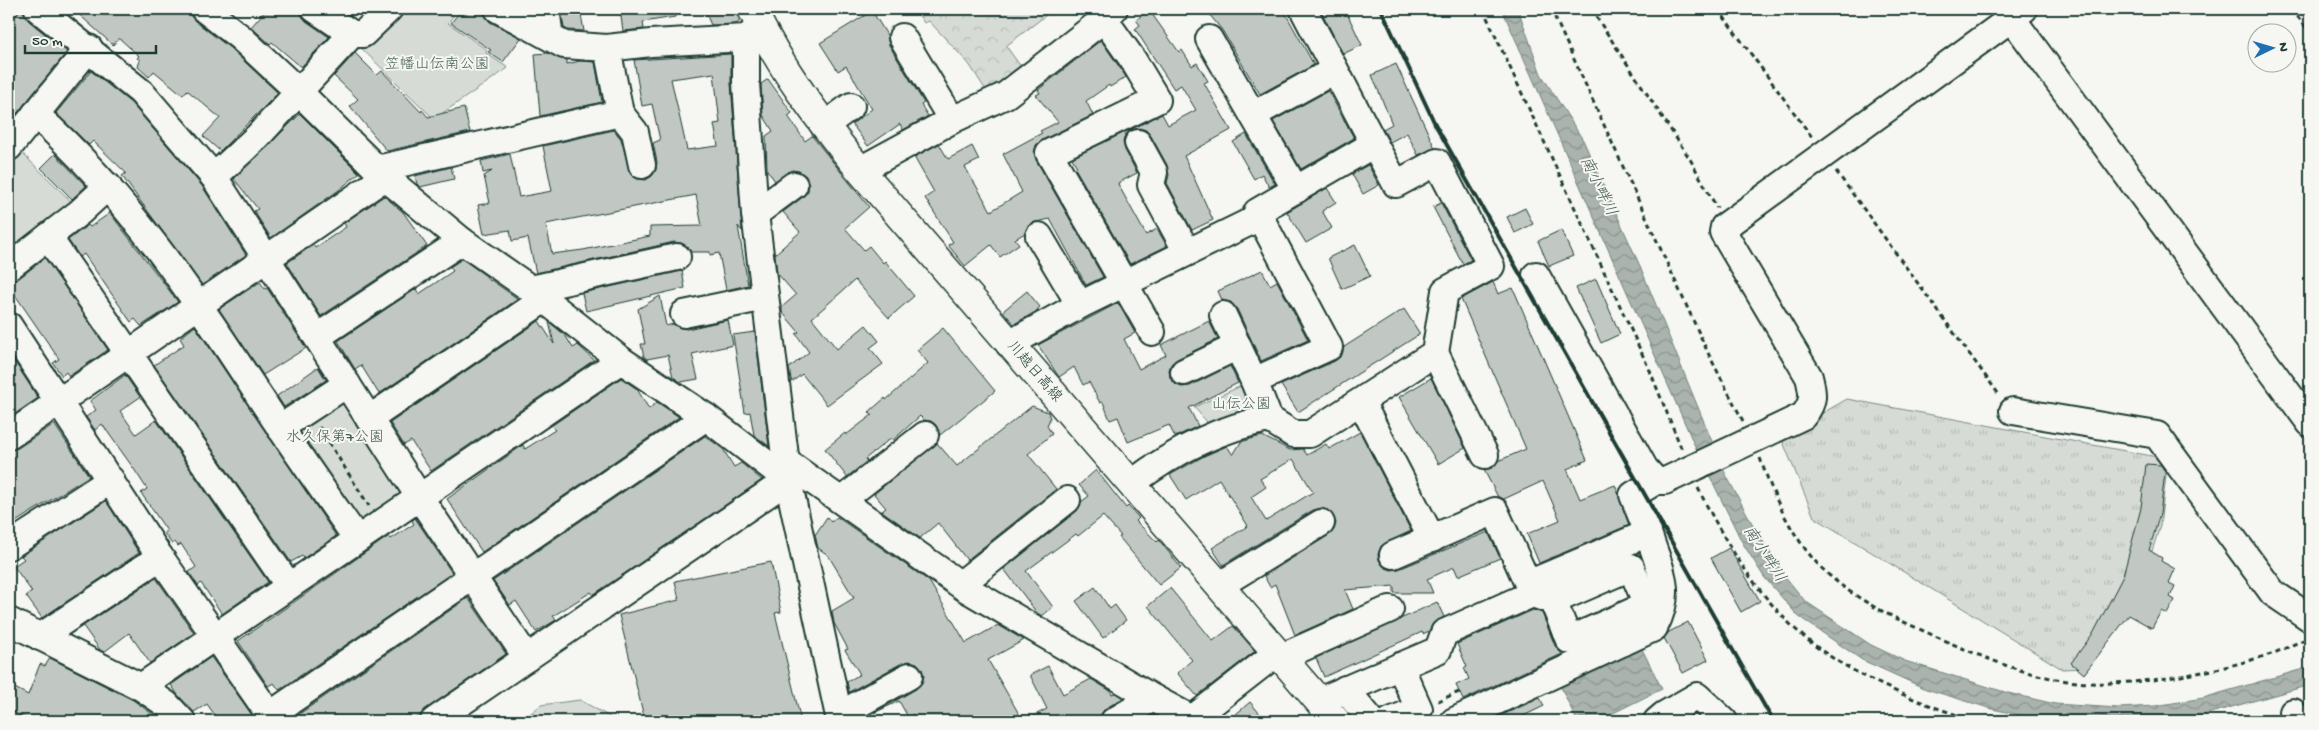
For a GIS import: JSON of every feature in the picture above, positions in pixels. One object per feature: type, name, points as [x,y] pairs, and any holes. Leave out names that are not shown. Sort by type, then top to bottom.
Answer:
[{"type":"main road","name":"川越日高線","points":[[753,24],[780,60],[824,126],[860,170],[1336,721]]},
{"type":"street","points":[[38,9],[89,48],[141,92],[214,177],[420,498],[527,658]]},
{"type":"street","points":[[204,9],[240,37],[381,173],[462,241],[537,295],[621,360],[787,471],[842,500],[961,584],[1153,698],[1192,719],[1280,655],[1390,609]]},
{"type":"street","points":[[316,9],[352,34],[362,34],[389,9]]},
{"type":"street","points":[[546,9],[550,37]]},
{"type":"street","points":[[1303,9],[1396,184],[1437,162],[1491,266],[1445,291],[1435,353],[1485,454]]},
{"type":"street","points":[[503,10],[564,45],[608,48],[651,43],[753,24],[746,83],[755,214],[765,297],[787,471],[839,718],[909,676]]},
{"type":"street","points":[[1454,721],[1654,628],[1664,606],[1665,584],[1633,495],[1656,481],[1665,482],[1803,416],[1810,408],[1814,395],[1809,377],[1723,232],[1726,224],[2013,12],[2310,423]]},
{"type":"street","points":[[860,170],[952,120],[1006,94],[1109,14],[1157,100],[1049,153],[1152,332]]},
{"type":"street","points":[[214,177],[258,136],[352,34]]},
{"type":"street","points":[[902,37],[952,120]]},
{"type":"street","points":[[1209,39],[1296,190]]},
{"type":"street","points":[[9,148],[89,48]]},
{"type":"street","points":[[608,48],[620,113],[635,132],[642,165]]},
{"type":"street","points":[[1253,115],[1335,70]]},
{"type":"street","points":[[824,126],[852,106]]},
{"type":"street","points":[[9,436],[59,403],[128,352],[266,260],[381,173],[620,113]]},
{"type":"street","points":[[35,114],[73,147],[152,240],[200,305],[280,428],[357,540]]},
{"type":"street","points":[[1138,143],[1154,172],[1151,185],[1187,252]]},
{"type":"street","points":[[1254,381],[1329,347],[1257,212],[1374,144]]},
{"type":"street","points":[[755,214],[794,185]]},
{"type":"street","points":[[9,267],[80,212],[108,186]]},
{"type":"street","points":[[1009,344],[1080,304],[1260,217]]},
{"type":"street","points":[[1040,236],[1080,304]]},
{"type":"street","points":[[48,237],[289,586]]},
{"type":"street","points":[[317,337],[462,241]]},
{"type":"street","points":[[369,419],[537,295],[677,258]]},
{"type":"street","points":[[1536,275],[1645,469],[1656,481]]},
{"type":"street","points":[[684,314],[765,297]]},
{"type":"street","points":[[1223,315],[1254,381],[1269,419],[1293,434],[1310,434],[1435,353]]},
{"type":"street","points":[[9,326],[160,557],[272,718],[472,577],[706,417]]},
{"type":"street","points":[[1184,372],[1238,346]]},
{"type":"street","points":[[141,687],[621,360]]},
{"type":"street","points":[[280,428],[347,384]]},
{"type":"street","points":[[1361,402],[1432,539]]},
{"type":"street","points":[[2013,411],[2157,435],[2273,593],[2310,618]]},
{"type":"street","points":[[1132,483],[1189,446],[1240,425],[1269,419]]},
{"type":"street","points":[[842,500],[925,435]]},
{"type":"street","points":[[434,721],[527,658],[787,471]]},
{"type":"street","points":[[9,546],[111,480]]},
{"type":"street","points":[[961,584],[1067,500]]},
{"type":"street","points":[[1393,555],[1495,511],[1528,584]]},
{"type":"street","points":[[1220,585],[1321,522]]},
{"type":"street","points":[[1473,607],[1648,533]]},
{"type":"street","points":[[40,637],[160,557]]},
{"type":"street","points":[[1319,700],[1438,650],[1444,633],[1532,594],[1552,601]]},
{"type":"street","points":[[9,622],[141,687],[166,704],[182,721]]},
{"type":"street","points":[[1390,721],[1419,709],[1400,666]]},
{"type":"street","points":[[1345,690],[1372,721]]},
{"type":"street","points":[[1657,721],[1664,714],[1697,696],[1724,721]]},
{"type":"street","points":[[1114,721],[1153,698]]},
{"type":"path","points":[[1483,9],[1650,371],[1693,468],[1708,508],[1741,563],[1770,602],[1801,634],[1817,647],[1854,670],[1895,690],[1975,721]]},
{"type":"path","points":[[1551,9],[1789,526],[1815,561],[1842,587],[1878,610],[2009,668],[2059,680],[2110,683],[2160,680],[2270,655],[2310,638]]},
{"type":"path","points":[[1592,9],[1690,159],[1726,224]]},
{"type":"path","points":[[1718,9],[1995,391],[2013,411]]},
{"type":"path","points":[[2292,9],[2310,33]]},
{"type":"path","points":[[308,410],[381,524]]},
{"type":"green space","name":"笠幡山伝南公園","points":[[395,9],[445,9],[454,15],[448,23],[487,50],[486,53],[508,68],[434,119],[358,45]]},
{"type":"green space","points":[[915,9],[1054,9],[1006,46],[1024,71],[989,95],[969,64],[929,21],[924,23]]},
{"type":"green space","points":[[20,151],[77,207],[9,259],[9,163]]},
{"type":"green space","name":"山伝公園","points":[[1250,382],[1264,416],[1214,430],[1194,407]]},
{"type":"green space","name":"水久保第7公園","points":[[344,393],[412,496],[358,532],[289,428]]},
{"type":"green space","points":[[1847,399],[2168,459],[2160,526],[2151,554],[2086,668],[2062,669],[1814,517],[1781,437]]},
{"type":"green space","points":[[580,700],[610,717],[612,721],[521,721],[541,705]]},
{"type":"water","name":"南小畔川","points":[[1502,9],[1518,9],[1541,74],[1583,140],[1640,266],[1725,473],[1753,525],[1784,575],[1805,601],[1871,645],[1905,661],[2008,693],[2055,704],[2118,708],[2155,706],[2203,698],[2310,667],[2310,685],[2182,721],[2048,721],[1992,709],[1926,689],[1862,660],[1798,616],[1764,577],[1742,542],[1694,444]]},
{"type":"water","points":[[1639,643],[1662,689],[1597,721],[1577,721],[1558,681]]},
{"type":"building","points":[[21,9],[29,21],[67,52],[14,117],[9,112],[9,24]]},
{"type":"building","points":[[73,9],[189,9],[190,15],[195,21],[230,48],[278,93],[220,151],[203,136],[220,118],[187,90],[183,95],[154,71],[149,77],[138,67],[140,60],[137,58],[139,56],[119,38],[113,45]]},
{"type":"building","points":[[267,9],[300,9],[306,21],[329,37],[301,67],[251,27]]},
{"type":"building","points":[[462,9],[483,9],[485,16],[490,22],[521,38],[503,62],[488,52],[491,50],[451,23]]},
{"type":"building","points":[[580,9],[584,31],[564,28],[561,10]]},
{"type":"building","points":[[620,9],[675,9],[675,17],[643,22],[644,29],[623,31]]},
{"type":"building","points":[[704,9],[734,9],[740,21],[736,24],[711,25]]},
{"type":"building","points":[[1205,9],[1283,9],[1314,65],[1260,94],[1222,30]]},
{"type":"building","points":[[1320,9],[1345,9],[1362,45],[1343,54]]},
{"type":"building","points":[[1149,10],[1179,52],[1182,50],[1192,66],[1197,63],[1208,81],[1204,83],[1231,130],[1184,156],[1213,220],[1192,230],[1167,183],[1169,175],[1167,165],[1151,136],[1146,130],[1139,128],[1131,130],[1125,135],[1123,142],[1125,150],[1137,173],[1118,183],[1119,186],[1146,235],[1157,229],[1167,246],[1130,264],[1075,168],[1077,167],[1072,158],[1162,114],[1168,125],[1196,110],[1181,85],[1174,89],[1135,29],[1140,25],[1136,20]]},
{"type":"building","points":[[872,11],[887,35],[889,45],[924,103],[921,105],[928,116],[903,130],[900,124],[868,146],[852,124],[872,109],[846,66],[838,71],[820,43]]},
{"type":"building","points":[[1101,40],[1126,77],[1110,87],[1109,85],[1086,101],[1093,115],[1042,140],[1036,145],[1034,153],[1036,160],[1103,277],[1086,285],[1050,219],[1031,223],[1025,233],[1015,239],[1019,244],[1000,257],[991,245],[965,266],[948,245],[953,242],[925,198],[934,192],[914,157],[939,144],[948,159],[972,146],[979,160],[965,167],[991,211],[1022,192],[1003,154],[1058,122],[1036,95],[1040,93],[1038,90]]},
{"type":"building","points":[[355,53],[377,75],[382,71],[428,117],[464,108],[470,132],[387,151],[350,106],[358,99],[334,76]]},
{"type":"building","points":[[548,53],[567,60],[567,64],[580,61],[595,62],[602,102],[540,116],[535,54]]},
{"type":"building","points":[[731,54],[731,84],[742,231],[738,226],[748,285],[726,290],[719,253],[710,255],[710,252],[691,252],[688,247],[681,243],[674,242],[536,273],[528,238],[512,241],[510,230],[484,234],[478,205],[490,203],[484,176],[492,171],[483,173],[481,161],[510,154],[519,197],[552,191],[543,146],[614,130],[621,139],[631,175],[637,179],[646,180],[652,176],[656,170],[657,162],[653,143],[660,140],[652,104],[642,106],[634,60]],"holes":[[[714,73],[720,123],[714,124],[718,146],[687,150],[671,79]],[[696,195],[702,226],[650,227],[650,236],[583,250],[552,254],[546,224]]]},
{"type":"building","points":[[1396,64],[1435,148],[1418,155],[1407,133],[1390,142],[1383,129],[1392,124],[1372,75]]},
{"type":"building","points":[[91,71],[131,103],[202,186],[246,255],[202,285],[122,176],[126,173],[93,141],[89,145],[56,113]]},
{"type":"building","points":[[768,79],[792,113],[788,116],[805,141],[812,136],[869,207],[845,228],[864,250],[869,246],[883,263],[885,261],[914,296],[889,318],[855,280],[812,318],[837,349],[866,325],[879,341],[870,348],[883,364],[827,405],[802,374],[792,382],[789,368],[809,352],[796,334],[799,332],[782,312],[782,307],[796,295],[777,273],[775,254],[800,232],[783,212],[803,197],[808,191],[809,184],[806,176],[799,171],[792,170],[775,181],[767,170],[766,136],[773,131],[763,115],[761,84]]},
{"type":"building","points":[[1328,91],[1354,138],[1301,169],[1273,121]]},
{"type":"building","points":[[300,114],[359,173],[339,190],[271,238],[254,211],[258,209],[234,179]]},
{"type":"building","points":[[1246,134],[1275,184],[1269,187],[1262,174],[1254,179],[1233,142]]},
{"type":"building","points":[[55,154],[86,186],[72,199],[41,168]]},
{"type":"building","points":[[1368,165],[1379,185],[1363,194],[1352,174]]},
{"type":"building","points":[[451,167],[454,179],[420,187],[417,184],[415,176]]},
{"type":"building","points":[[1327,188],[1336,202],[1322,211],[1332,228],[1306,243],[1287,212]]},
{"type":"building","points":[[384,196],[403,212],[427,246],[321,316],[287,263],[313,245],[315,248],[346,227],[344,223]]},
{"type":"building","points":[[1441,203],[1471,260],[1463,264],[1433,207]]},
{"type":"building","points":[[1525,208],[1533,224],[1515,233],[1507,217]]},
{"type":"building","points":[[110,213],[178,302],[141,326],[135,319],[131,322],[84,254],[80,257],[68,240],[88,225],[90,227]]},
{"type":"building","points":[[1561,230],[1573,256],[1549,266],[1538,241]]},
{"type":"building","points":[[1355,245],[1370,276],[1342,289],[1328,258]]},
{"type":"building","points":[[45,258],[108,350],[69,376],[66,372],[62,376],[53,363],[59,359],[9,286],[9,282],[18,279]]},
{"type":"building","points":[[462,259],[486,276],[489,281],[491,280],[518,299],[379,394],[361,365],[355,369],[338,341],[416,289],[419,294],[453,271],[450,267]]},
{"type":"building","points":[[1262,270],[1270,285],[1277,281],[1308,340],[1261,361],[1237,309],[1231,302],[1222,300],[1218,291]]},
{"type":"building","points":[[682,271],[685,288],[586,311],[582,293]]},
{"type":"building","points":[[1596,279],[1620,334],[1601,343],[1576,288]]},
{"type":"building","points":[[260,282],[265,289],[267,288],[306,348],[263,375],[219,309]]},
{"type":"building","points":[[1493,282],[1498,294],[1513,288],[1587,460],[1567,469],[1580,499],[1615,485],[1629,525],[1539,563],[1527,534],[1560,520],[1543,481],[1504,499],[1498,497],[1484,470],[1492,468],[1498,461],[1526,449],[1461,299]]},
{"type":"building","points":[[1027,291],[1040,307],[1014,324],[1003,311]]},
{"type":"building","points":[[660,296],[666,326],[673,324],[687,329],[728,320],[733,345],[692,354],[698,379],[681,382],[673,377],[668,355],[647,359],[644,357],[641,344],[645,344],[638,309]]},
{"type":"building","points":[[1118,303],[1135,333],[1124,339],[1139,369],[1166,355],[1161,345],[1209,321],[1218,339],[1177,359],[1171,364],[1169,370],[1170,378],[1176,385],[1182,387],[1190,386],[1230,366],[1238,383],[1189,408],[1198,426],[1175,437],[1169,425],[1128,442],[1118,417],[1110,420],[1103,402],[1100,403],[1089,382],[1083,385],[1074,367],[1059,377],[1038,345]]},
{"type":"building","points":[[1404,309],[1420,334],[1298,412],[1281,385],[1335,361],[1342,355],[1344,347]]},
{"type":"building","points":[[539,321],[554,344],[549,322],[565,335],[573,348],[578,345],[594,360],[431,471],[411,441],[404,445],[390,423]]},
{"type":"building","points":[[195,326],[336,536],[304,558],[302,556],[291,562],[154,365],[184,345],[180,338]]},
{"type":"building","points":[[943,328],[995,391],[940,435],[936,425],[931,421],[924,420],[920,416],[893,440],[891,438],[865,459],[867,461],[847,477],[825,449],[872,415],[869,412],[885,398],[886,400],[928,363],[917,350]]},
{"type":"building","points":[[755,332],[769,446],[754,435],[750,412],[745,413],[733,335]]},
{"type":"building","points":[[9,353],[38,398],[9,418]]},
{"type":"building","points":[[318,367],[326,380],[284,407],[277,396]]},
{"type":"building","points":[[125,375],[140,397],[120,411],[136,434],[156,420],[268,582],[222,614],[201,583],[198,586],[189,572],[196,567],[181,544],[178,546],[175,542],[172,544],[164,533],[167,531],[141,493],[147,489],[134,469],[102,424],[95,430],[86,417],[96,410],[90,401]]},
{"type":"building","points":[[621,378],[637,389],[649,409],[657,402],[679,417],[482,552],[447,499],[523,445],[525,449],[555,430],[551,426]]},
{"type":"building","points":[[1431,378],[1465,448],[1438,464],[1399,397]]},
{"type":"building","points":[[1032,406],[1048,412],[1050,418],[1047,426],[1052,434],[1028,454],[1056,489],[967,560],[938,523],[920,538],[882,511],[886,508],[874,494],[937,443],[957,466]]},
{"type":"building","points":[[54,424],[89,476],[9,526],[9,451],[18,448]]},
{"type":"building","points":[[1360,432],[1411,531],[1381,546],[1378,554],[1379,560],[1384,567],[1391,570],[1399,569],[1488,532],[1500,558],[1458,576],[1454,567],[1427,579],[1433,593],[1394,593],[1394,586],[1345,590],[1353,609],[1295,635],[1275,584],[1270,587],[1264,576],[1329,535],[1334,530],[1336,523],[1333,515],[1328,510],[1321,508],[1313,510],[1223,565],[1212,548],[1248,526],[1219,479],[1186,500],[1170,475],[1204,456],[1227,446],[1233,455],[1241,442],[1262,436],[1290,450],[1303,449],[1307,455],[1326,444],[1329,449]],"holes":[[[1293,459],[1313,492],[1266,521],[1251,497],[1266,487],[1260,479]]]},
{"type":"building","points":[[705,436],[723,449],[734,467],[741,463],[762,480],[593,595],[591,592],[553,616],[556,620],[536,632],[516,601],[510,605],[493,581]]},
{"type":"building","points":[[2146,464],[2161,465],[2165,472],[2160,514],[2149,550],[2162,558],[2161,561],[2175,569],[2169,583],[2175,586],[2170,597],[2175,600],[2167,614],[2161,611],[2152,628],[2129,615],[2084,674],[2071,663],[2094,632],[2123,576],[2141,508]]},
{"type":"building","points":[[1096,470],[1126,508],[1128,506],[1139,518],[1136,521],[1157,542],[1159,540],[1181,568],[1159,585],[1103,516],[1078,536],[1076,534],[1026,571],[1053,607],[1042,616],[1037,613],[1004,569],[1077,511],[1081,502],[1089,496],[1079,485]]},
{"type":"building","points":[[106,501],[139,553],[42,618],[26,596],[32,592],[15,568],[15,565],[24,559],[21,556]]},
{"type":"building","points":[[827,517],[831,522],[837,517],[929,581],[966,643],[998,625],[1024,640],[988,660],[1023,721],[916,721],[913,714],[908,717],[899,701],[874,713],[916,689],[922,683],[924,676],[922,669],[917,663],[909,661],[849,692],[847,682],[860,674],[845,650],[848,649],[834,623],[832,611],[854,598],[828,555],[818,548],[815,535]]},
{"type":"building","points":[[415,518],[452,573],[279,690],[274,683],[268,686],[238,641],[389,536],[391,539],[414,524],[412,521]]},
{"type":"building","points":[[1729,548],[1760,601],[1741,612],[1711,558]]},
{"type":"building","points":[[771,562],[781,612],[775,613],[801,721],[645,721],[619,615],[679,600],[675,581]]},
{"type":"building","points":[[156,578],[194,633],[150,663],[129,633],[104,652],[100,650],[83,626]]},
{"type":"building","points":[[1095,587],[1110,609],[1115,605],[1126,620],[1103,638],[1076,601]]},
{"type":"building","points":[[1170,588],[1213,641],[1233,626],[1255,651],[1197,696],[1177,673],[1192,660],[1148,606]]},
{"type":"building","points":[[468,598],[506,654],[426,709],[412,721],[289,721]]},
{"type":"building","points":[[1437,602],[1444,617],[1433,623],[1429,631],[1423,634],[1422,632],[1324,677],[1316,658]]},
{"type":"building","points":[[1533,610],[1542,613],[1555,646],[1562,654],[1463,700],[1456,685],[1469,679],[1464,668],[1467,667],[1457,644]]},
{"type":"building","points":[[1688,622],[1708,660],[1683,673],[1664,638],[1669,632]]},
{"type":"building","points":[[211,657],[256,721],[219,721],[207,704],[194,712],[178,695],[171,685]]},
{"type":"building","points":[[50,658],[133,700],[162,721],[31,721],[9,710],[9,685],[28,695],[40,664],[45,666]]},
{"type":"building","points":[[1048,666],[1063,694],[1091,679],[1109,690],[1112,694],[1115,693],[1123,698],[1106,708],[1101,714],[1099,721],[1023,721],[1047,709],[1030,675]]},
{"type":"building","points":[[1540,698],[1544,706],[1513,721],[1489,721]]},
{"type":"building","points":[[1250,702],[1266,721],[1228,721]]},
{"type":"building","points":[[1153,715],[1165,721],[1143,721]]},
{"type":"railway","points":[[1381,9],[1435,124],[1773,721]]}]
